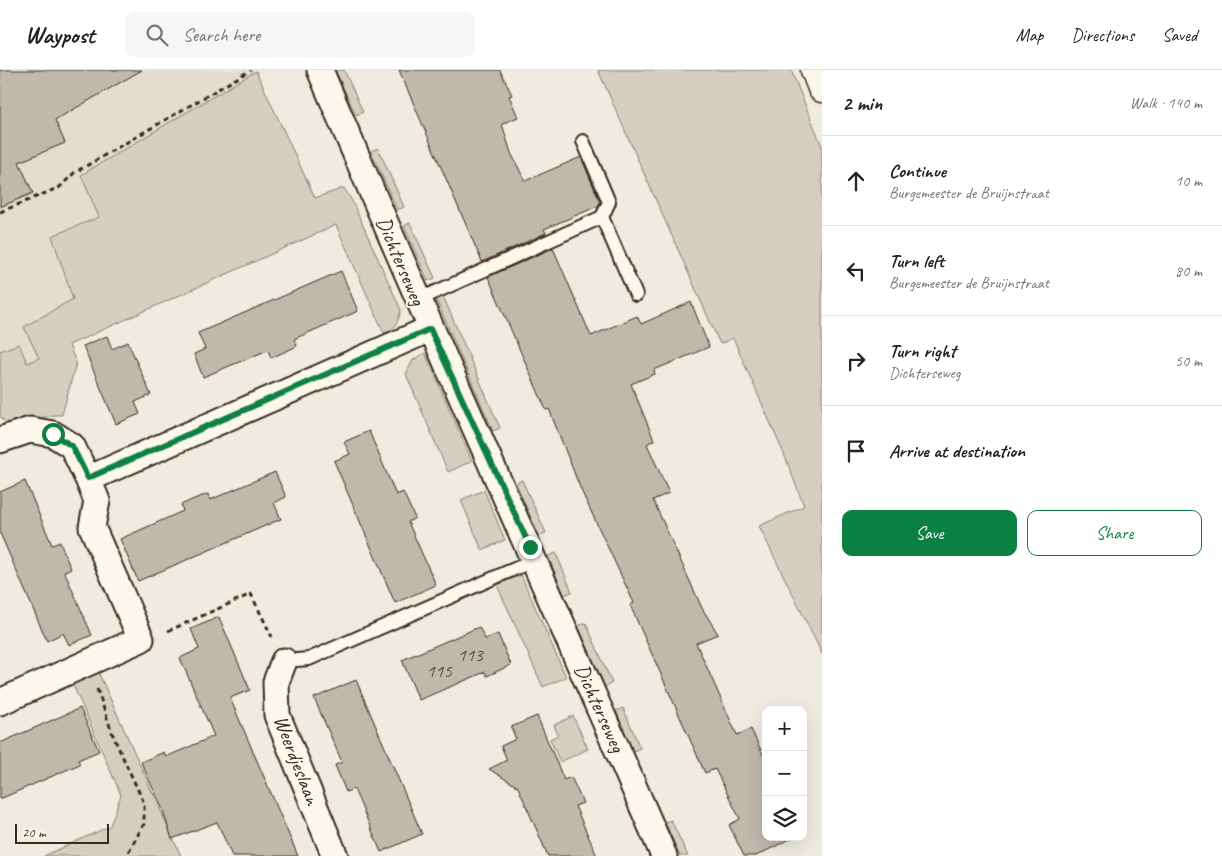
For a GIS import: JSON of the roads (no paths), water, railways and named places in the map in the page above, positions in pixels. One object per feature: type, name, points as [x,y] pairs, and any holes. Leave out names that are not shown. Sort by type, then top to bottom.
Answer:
[{"type":"main road","points":[[815,70],[822,88]]},
{"type":"street","name":"Dichterseweg","points":[[320,70],[430,329],[535,560],[664,856]]},
{"type":"street","points":[[88,478],[430,329]]},
{"type":"street","points":[[0,440],[30,430],[53,434],[72,446],[98,500],[92,528],[141,640],[0,702]]},
{"type":"street","name":"Weerdjeslaan","points":[[284,661],[276,682],[276,715],[335,856]]},
{"type":"lane","points":[[418,300],[602,217],[609,202],[582,141]]},
{"type":"lane","points":[[602,217],[636,295]]},
{"type":"lane","points":[[284,661],[309,659],[535,560]]}]
